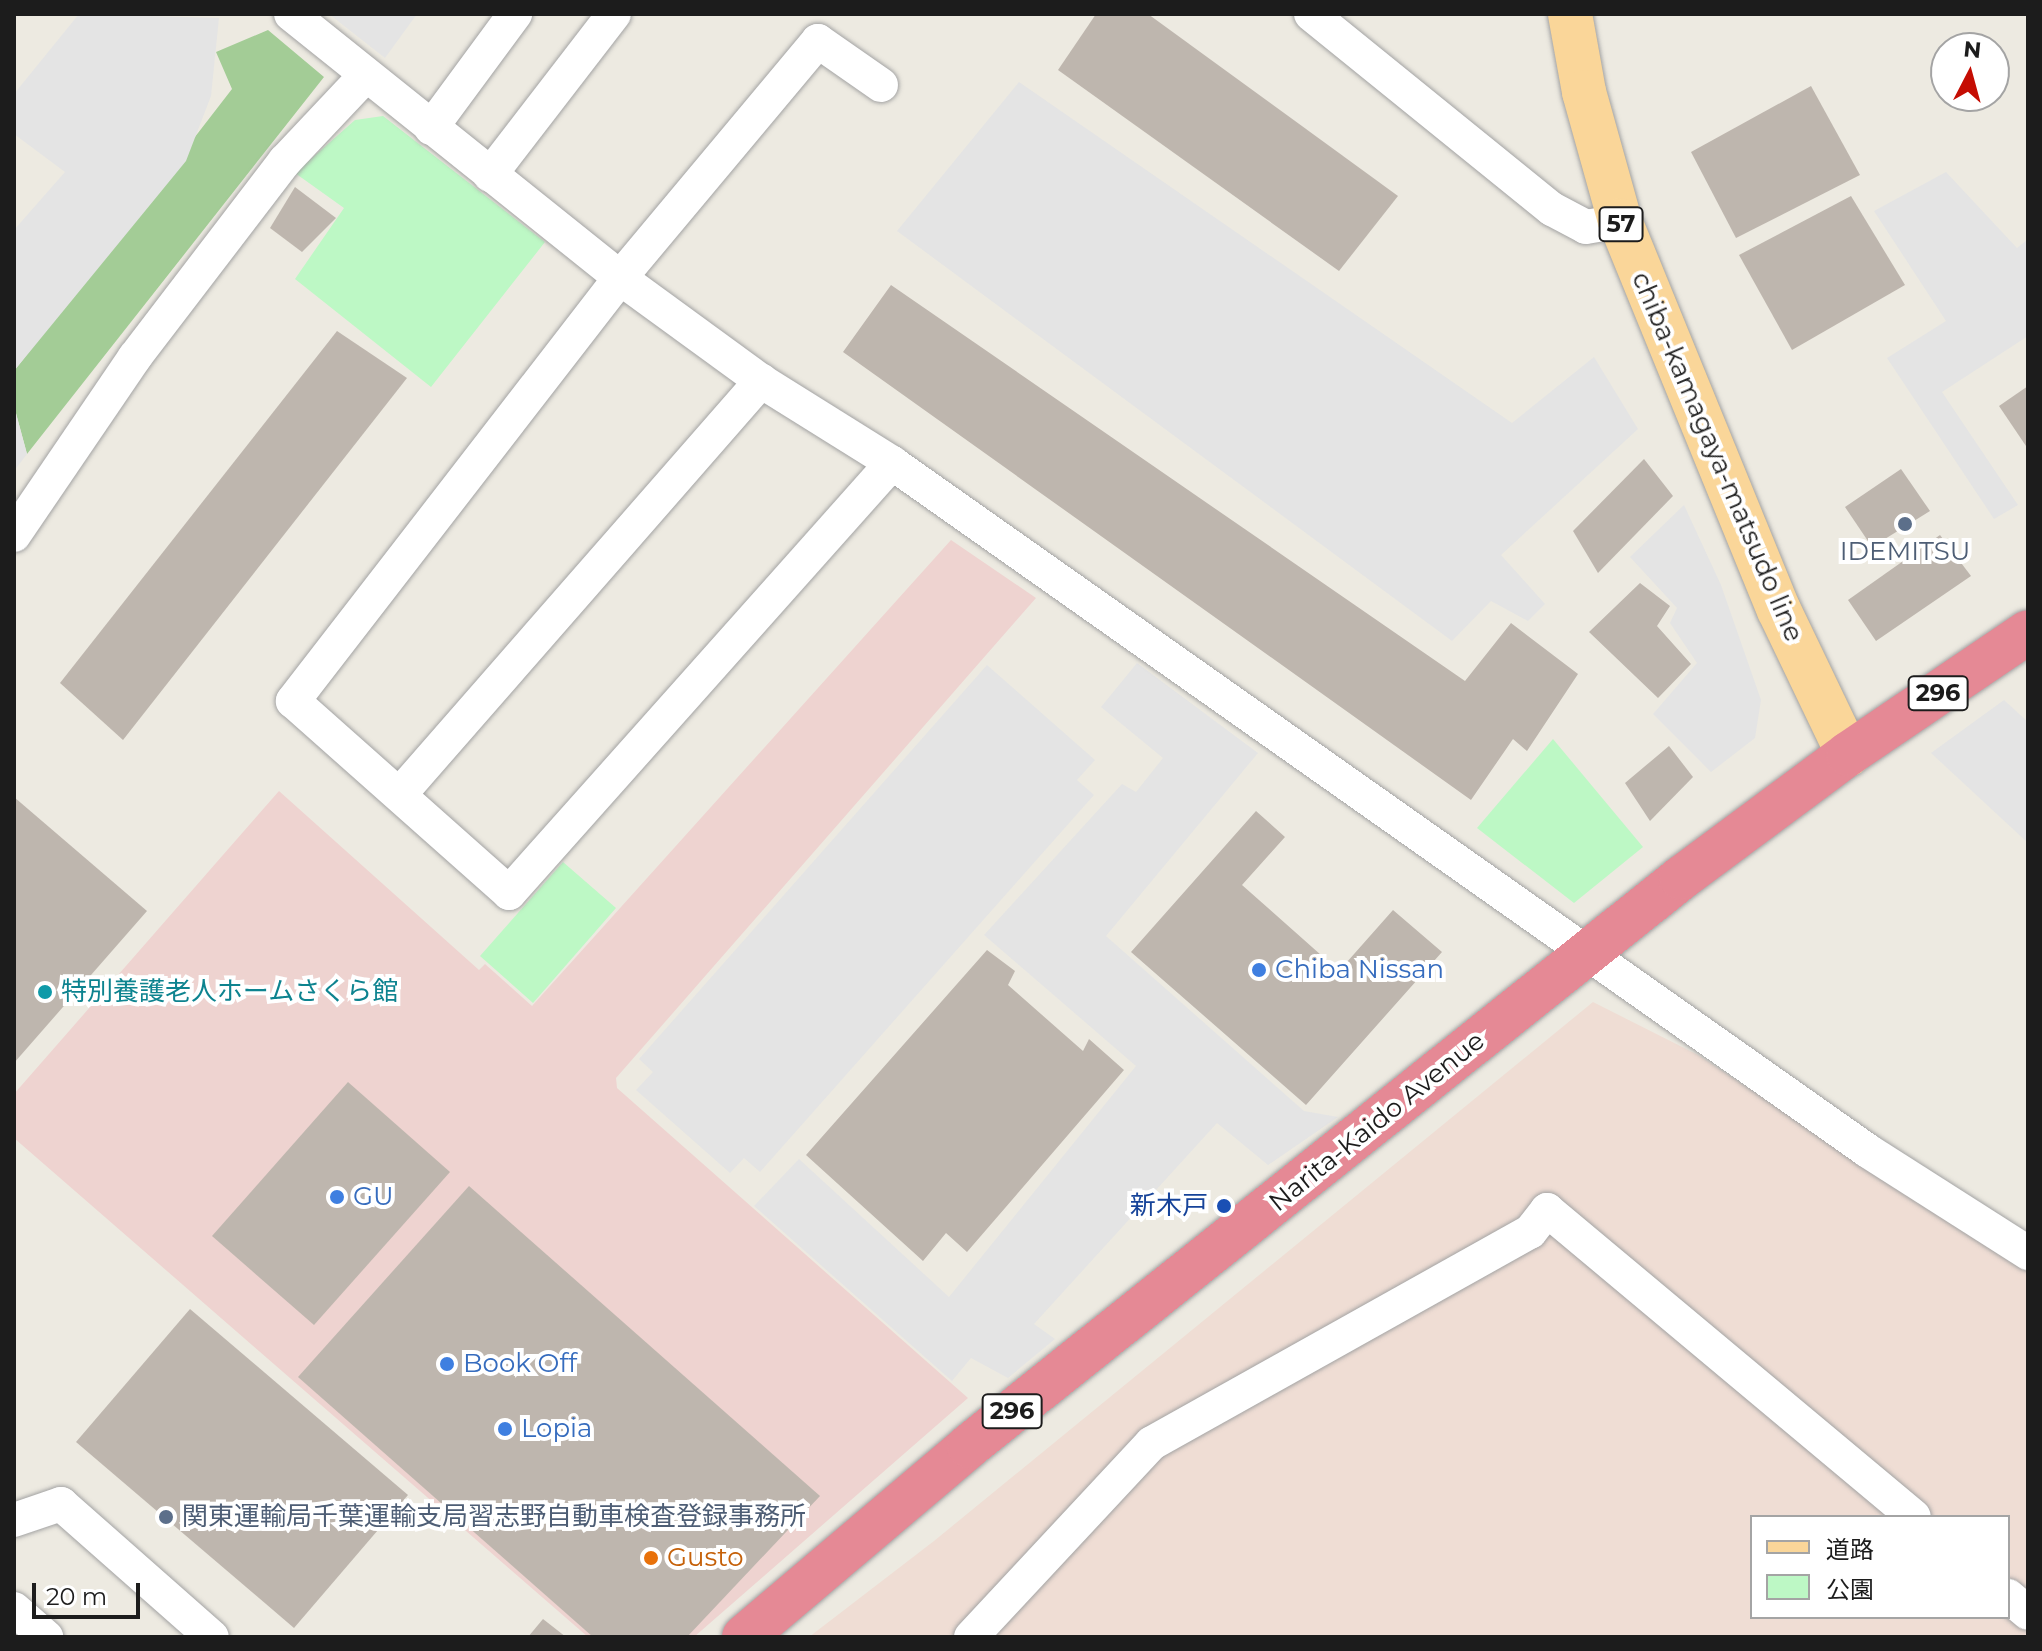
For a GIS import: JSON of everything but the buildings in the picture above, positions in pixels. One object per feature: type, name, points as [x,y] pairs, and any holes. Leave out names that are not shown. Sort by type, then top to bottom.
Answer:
[{"type":"highway","name":"Narita-Kaido Avenue","points":[[744,1637],[969,1446],[1587,954],[1848,754],[2028,632]]},
{"type":"main road","name":"chiba-kamagaya-matsudo line","points":[[1570,14],[1584,92],[1620,221],[1761,567],[1848,754]]},
{"type":"street","points":[[291,14],[620,278],[761,381],[892,463],[1868,1151],[2028,1253]]},
{"type":"street","points":[[431,128],[515,14]]},
{"type":"street","points":[[490,175],[614,14]]},
{"type":"street","points":[[1311,14],[1552,209],[1586,227],[1620,221]]},
{"type":"street","points":[[881,85],[818,41],[620,278],[293,701],[509,893],[892,463]]},
{"type":"street","points":[[14,535],[191,283],[285,161],[366,75]]},
{"type":"street","points":[[400,794],[761,381]]},
{"type":"street","points":[[971,1637],[1152,1443],[1530,1232],[1547,1210],[1912,1515]]},
{"type":"street","points":[[14,1520],[61,1504],[212,1637]]},
{"type":"street","points":[[2010,1598],[2028,1613]]},
{"type":"street","points":[[14,1609],[46,1637]]},
{"type":"shaded area","points":[[79,14],[219,18],[211,96],[186,161],[14,371],[14,230],[65,172],[14,134],[14,94]]},
{"type":"shaded area","points":[[329,14],[417,14],[385,58]]},
{"type":"shaded area","points":[[1019,82],[1512,423],[1594,357],[1638,429],[1501,555],[1545,604],[1528,621],[1491,601],[1452,641],[897,231]]},
{"type":"shaded area","points":[[1946,172],[2017,248],[2028,239],[2028,336],[1942,392],[2018,505],[1994,519],[1887,358],[1946,321],[1874,211]]},
{"type":"shaded area","points":[[14,406],[27,454],[14,471]]},
{"type":"shaded area","points":[[1684,505],[1721,585],[1761,700],[1755,738],[1711,772],[1653,714],[1697,663],[1670,623],[1677,608],[1630,557]]},
{"type":"shaded area","points":[[951,540],[1036,598],[616,1078],[617,1088],[968,1398],[694,1637],[588,1637],[14,1138],[14,1094],[279,791],[479,970],[485,964],[532,1006]]},
{"type":"shaded area","points":[[1137,663],[1258,753],[1106,936],[1304,1111],[1338,1117],[1268,1165],[1217,1123],[1034,1324],[1055,1339],[1008,1378],[971,1358],[952,1381],[754,1206],[799,1159],[949,1297],[1136,1066],[984,935],[1122,784],[1136,792],[1163,758],[1101,707]]},
{"type":"shaded area","points":[[987,665],[1095,760],[1077,780],[1094,795],[760,1172],[744,1158],[730,1173],[636,1090],[653,1072],[639,1059]]},
{"type":"shaded area","points":[[2004,700],[2028,722],[2028,843],[1931,753]]},
{"type":"shaded area","points":[[1593,1002],[1698,1055],[2028,1272],[2028,1637],[809,1637],[934,1541]]},
{"type":"green space","points":[[268,30],[324,77],[27,454],[14,406],[14,371],[232,89],[216,52]]},
{"type":"green space","points":[[383,116],[545,242],[431,387],[295,279],[344,208],[295,173],[355,120]]},
{"type":"green space","points":[[1553,739],[1643,847],[1574,903],[1477,828]]},
{"type":"green space","points":[[563,862],[616,908],[533,1003],[480,956]]},
{"type":"place","name":"IDEMITSU","points":[[1905,524]]},
{"type":"place","name":"Chiba Nissan","points":[[1259,970]]},
{"type":"place","name":"特別養護老人ホームさくら館","points":[[45,992]]},
{"type":"place","name":"GU","points":[[337,1197]]},
{"type":"place","name":"新木戸","points":[[1224,1206]]},
{"type":"place","name":"Book Off","points":[[447,1364]]},
{"type":"place","name":"Lopia","points":[[505,1429]]},
{"type":"place","name":"関東運輸局千葉運輸支局習志野自動車検査登録事務所","points":[[166,1517]]},
{"type":"place","name":"Gusto","points":[[651,1558]]}]
